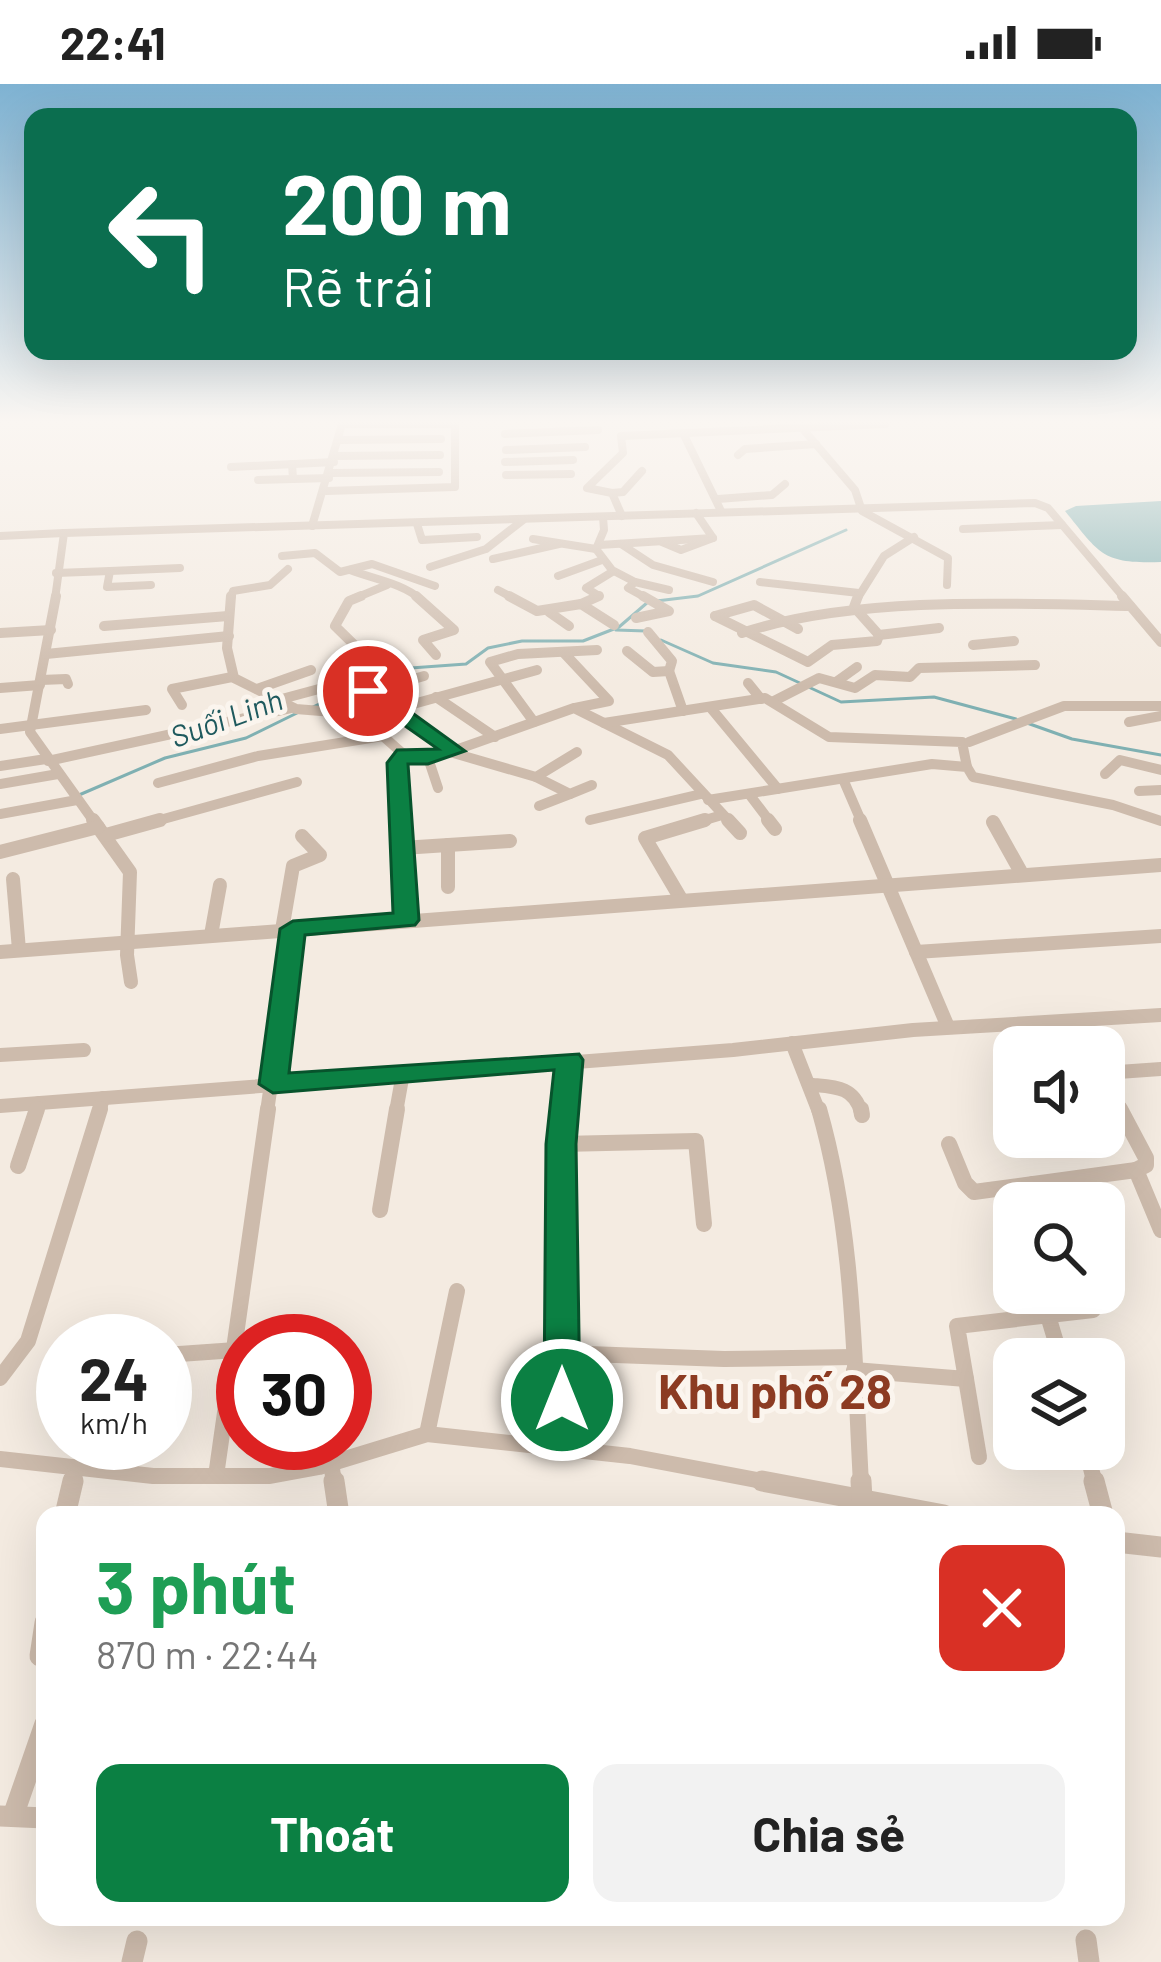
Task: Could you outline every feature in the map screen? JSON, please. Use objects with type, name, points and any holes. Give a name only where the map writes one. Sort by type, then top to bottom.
[{"type":"street","points":[[312,526],[318,512]]},
{"type":"street","points":[[620,512],[622,516]]},
{"type":"street","points":[[533,539],[597,547],[712,538],[696,512]]},
{"type":"street","points":[[0,536],[772,512]]},
{"type":"street","points":[[863,512],[948,558],[947,585]]},
{"type":"street","points":[[966,512],[982,528]]},
{"type":"street","points":[[1049,512],[1161,642]]},
{"type":"street","points":[[603,517],[597,547],[612,572],[669,590]]},
{"type":"street","points":[[430,567],[486,548],[523,520]]},
{"type":"street","points":[[416,524],[423,555]]},
{"type":"street","points":[[963,529],[1061,525]]},
{"type":"street","points":[[64,533],[52,630],[29,727],[47,760],[130,872],[133,891],[125,960],[131,982]]},
{"type":"street","points":[[422,540],[477,537]]},
{"type":"street","points":[[857,613],[860,592],[892,547],[914,537]]},
{"type":"street","points":[[493,559],[520,551],[538,554],[560,544]]},
{"type":"street","points":[[621,544],[653,565],[713,583]]},
{"type":"street","points":[[282,556],[315,553],[340,572],[372,564],[435,586]]},
{"type":"street","points":[[558,577],[602,560]]},
{"type":"street","points":[[56,573],[181,568]]},
{"type":"street","points":[[232,677],[228,616],[233,591],[270,585],[288,569]]},
{"type":"street","points":[[350,570],[387,585],[406,587],[454,630],[423,640],[436,655]]},
{"type":"street","points":[[110,571],[107,587],[152,585]]},
{"type":"street","points":[[498,590],[527,608],[549,612],[599,596],[586,588],[612,572]]},
{"type":"street","points":[[635,582],[627,587],[669,611]]},
{"type":"street","points":[[760,582],[860,592]]},
{"type":"street","points":[[278,700],[378,668],[334,626],[349,601],[387,585]]},
{"type":"street","points":[[742,633],[782,620],[980,602],[1130,606]]},
{"type":"street","points":[[581,604],[614,625]]},
{"type":"street","points":[[798,629],[750,604],[716,616],[808,662]]},
{"type":"street","points":[[635,618],[683,609]]},
{"type":"street","points":[[549,612],[569,626]]},
{"type":"street","points":[[857,613],[879,635]]},
{"type":"street","points":[[104,626],[228,616]]},
{"type":"street","points":[[879,635],[939,628]]},
{"type":"street","points":[[0,633],[52,630]]},
{"type":"street","points":[[648,632],[672,661],[669,671],[683,711]]},
{"type":"street","points":[[790,674],[832,645],[877,641],[879,635]]},
{"type":"street","points":[[46,654],[229,636]]},
{"type":"street","points":[[973,645],[1014,641]]},
{"type":"street","points":[[534,722],[490,662],[518,654],[597,650]]},
{"type":"street","points":[[627,651],[653,672],[669,671]]},
{"type":"street","points":[[0,766],[298,709],[354,712],[404,755],[428,758],[574,708],[609,701],[564,653]]},
{"type":"street","points":[[602,724],[767,700],[819,678],[855,688],[875,675],[910,676],[919,668],[1035,665]]},
{"type":"street","points":[[836,682],[857,667]]},
{"type":"street","points":[[257,689],[311,670]]},
{"type":"street","points":[[395,709],[537,670]]},
{"type":"street","points":[[338,701],[424,676]]},
{"type":"street","points":[[182,705],[172,688],[232,677],[298,709]]},
{"type":"street","points":[[0,688],[66,679],[68,684]]},
{"type":"street","points":[[748,683],[767,700],[829,737],[962,742],[973,777],[1113,806],[1161,821]]},
{"type":"street","points":[[368,691],[452,752],[536,777],[570,794]]},
{"type":"street","points":[[436,697],[495,736]]},
{"type":"street","points":[[969,742],[1064,706],[1161,706]]},
{"type":"street","points":[[710,707],[778,789]]},
{"type":"street","points":[[574,708],[668,755],[740,833]]},
{"type":"street","points":[[0,729],[146,710]]},
{"type":"street","points":[[1129,722],[1161,716]]},
{"type":"street","points":[[158,782],[383,736]]},
{"type":"street","points":[[536,777],[577,752]]},
{"type":"street","points":[[404,755],[397,763],[406,920]]},
{"type":"street","points":[[428,758],[438,788]]},
{"type":"street","points":[[1105,774],[1123,760],[1161,770]]},
{"type":"street","points":[[590,820],[918,764],[967,766]]},
{"type":"street","points":[[0,784],[58,774]]},
{"type":"street","points":[[843,779],[948,1028]]},
{"type":"street","points":[[0,852],[297,782]]},
{"type":"street","points":[[539,806],[592,785]]},
{"type":"street","points":[[1139,791],[1161,790]]},
{"type":"street","points":[[749,794],[775,829]]},
{"type":"street","points":[[0,814],[72,795]]},
{"type":"street","points":[[682,899],[645,838],[722,815]]},
{"type":"street","points":[[993,822],[1022,874]]},
{"type":"street","points":[[241,1314],[273,1084],[292,866],[320,856],[302,836]]},
{"type":"street","points":[[402,848],[509,841]]},
{"type":"street","points":[[448,845],[448,887]]},
{"type":"street","points":[[0,952],[1161,865]]},
{"type":"street","points":[[13,879],[19,950]]},
{"type":"street","points":[[211,935],[220,885]]},
{"type":"street","points":[[916,952],[1161,936]]},
{"type":"street","points":[[0,1106],[948,1028],[1161,1015]]},
{"type":"street","points":[[1072,1021],[1075,1026]]},
{"type":"street","points":[[792,1043],[813,1085],[826,1127],[838,1204],[862,1500]]},
{"type":"street","points":[[0,1055],[84,1050]]},
{"type":"street","points":[[562,1446],[561,1144],[569,1060]]},
{"type":"street","points":[[1125,1073],[1161,1070]]},
{"type":"street","points":[[380,1210],[403,1073]]},
{"type":"street","points":[[813,1085],[852,1090],[862,1115]]},
{"type":"street","points":[[0,1378],[28,1341],[103,1098]]},
{"type":"street","points":[[18,1166],[39,1102]]},
{"type":"street","points":[[1048,1182],[1146,1165],[1125,1116]]},
{"type":"street","points":[[561,1144],[696,1141],[704,1224]]},
{"type":"street","points":[[949,1144],[969,1190],[993,1188]]},
{"type":"street","points":[[1136,1170],[1161,1230]]},
{"type":"street","points":[[427,1435],[457,1291]]},
{"type":"street","points":[[979,1456],[957,1326],[1073,1314]]},
{"type":"street","points":[[1048,1319],[1054,1338]]},
{"type":"street","points":[[561,1353],[853,1363],[966,1379]]},
{"type":"street","points":[[372,1446],[393,1438],[427,1435],[562,1446],[895,1506]]},
{"type":"street","points":[[0,1459],[36,1464]]},
{"type":"street","points":[[67,1506],[76,1470]]},
{"type":"street","points":[[96,1470],[215,1476],[305,1470]]},
{"type":"street","points":[[215,1476],[216,1470]]},
{"type":"street","points":[[332,1470],[338,1506]]},
{"type":"street","points":[[1091,1470],[1100,1506]]},
{"type":"street","points":[[1125,1543],[1161,1547]]},
{"type":"street","points":[[7,1816],[36,1746]]},
{"type":"water","points":[[1066,512],[1161,512],[1161,562],[1114,558],[1086,537]]},
{"type":"waterway","name":"Suối Linh","points":[[383,670],[466,664],[488,648],[522,641],[583,641],[619,627],[648,602],[698,596],[846,530]]},
{"type":"waterway","points":[[616,630],[646,631]]},
{"type":"waterway","points":[[661,640],[713,663],[776,672],[841,702],[934,697],[1016,719]]},
{"type":"waterway","name":"Suối Linh","points":[[313,707],[346,691],[339,678],[366,671]]},
{"type":"waterway","name":"Suối Linh","points":[[79,795],[165,758],[246,738],[297,713]]},
{"type":"waterway","points":[[1027,723],[1072,739],[1161,755]]},
{"type":"district","name":"Khu phố 28","points":[[775,1390]]},
{"type":"route","points":[[368,691],[455,751],[428,758],[404,755],[397,763],[406,920],[293,929],[273,1084],[569,1060],[561,1144],[562,1400]]}]
